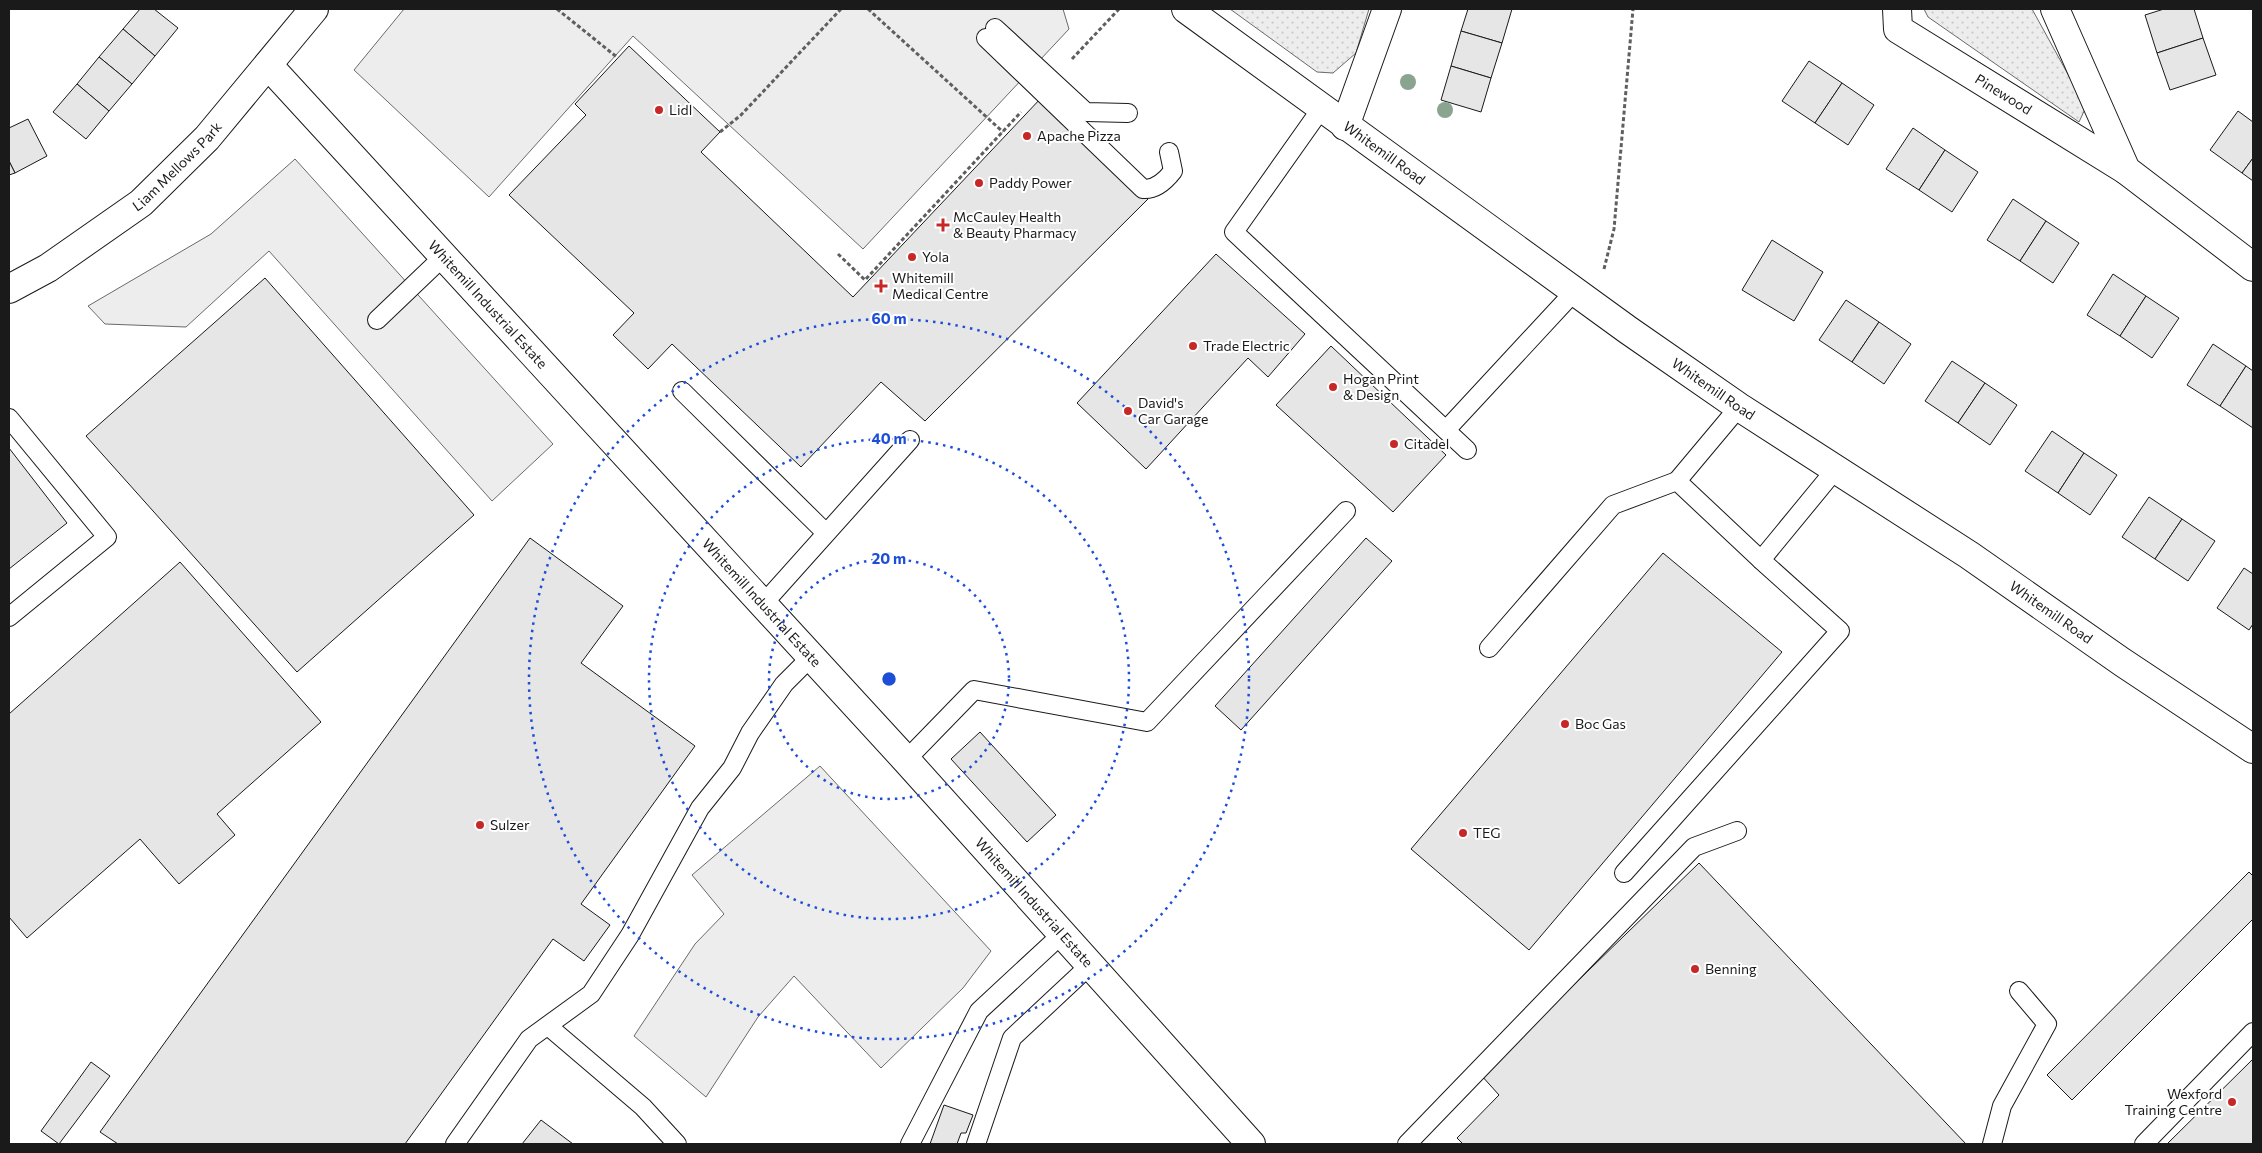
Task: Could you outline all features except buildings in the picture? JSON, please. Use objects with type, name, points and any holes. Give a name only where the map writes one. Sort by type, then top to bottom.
[{"type":"street","name":"Liam Mellows Park","points":[[9,289],[48,268],[141,202],[207,138],[314,9]]},
{"type":"street","name":"Whitemill Road","points":[[1186,9],[1579,296],[1739,407],[1969,555],[2122,662],[2253,749]]},
{"type":"street","points":[[1345,126],[1387,9]]},
{"type":"street","name":"Pinewood","points":[[1897,9],[1898,28],[2126,170],[2253,267]]},
{"type":"street","name":"Pinewood","points":[[2055,9],[2126,170]]},
{"type":"street","name":"Whitemill Industrial Estate","points":[[268,65],[906,760],[1061,935],[1251,1144]]},
{"type":"lane","points":[[991,33],[1047,85],[1143,188],[1149,189],[1167,180],[1173,171],[1169,152]]},
{"type":"lane","points":[[1047,85],[1086,112],[1128,114]]},
{"type":"lane","points":[[1321,109],[1234,232],[1467,450]]},
{"type":"lane","points":[[377,320],[444,256]]},
{"type":"lane","points":[[1446,430],[1579,296]]},
{"type":"lane","points":[[682,391],[826,533]]},
{"type":"lane","points":[[1489,648],[1613,505],[1677,481],[1739,407]]},
{"type":"lane","points":[[9,418],[107,537],[9,617]]},
{"type":"lane","points":[[763,604],[910,440]]},
{"type":"lane","points":[[1761,560],[1835,470]]},
{"type":"lane","points":[[1624,873],[1840,631],[1677,481]]},
{"type":"lane","points":[[906,760],[974,690],[1147,722],[1346,511]]},
{"type":"lane","points":[[455,1144],[530,1039],[591,994],[630,935],[700,808],[732,768],[750,733],[784,684],[811,657]]},
{"type":"lane","points":[[1407,1144],[1694,847],[1737,830]]},
{"type":"lane","points":[[910,1144],[979,1011],[1061,935]]},
{"type":"lane","points":[[976,1144],[1012,1038],[1089,966]]},
{"type":"lane","points":[[1992,1144],[2002,1106],[2047,1024],[2018,991]]},
{"type":"lane","points":[[548,1026],[643,1107],[677,1144]]},
{"type":"lane","points":[[2144,1144],[2253,1032]]},
{"type":"path","points":[[557,9],[618,58]]},
{"type":"path","points":[[720,132],[741,115],[841,9]]},
{"type":"path","points":[[868,9],[1003,132]]},
{"type":"path","points":[[838,254],[865,280],[1118,9]]},
{"type":"path","points":[[1579,296],[1604,270],[1614,229],[1633,9]]},
{"type":"shaded area","points":[[404,9],[1063,9],[1069,29],[863,249],[633,36],[489,197],[354,70]]},
{"type":"shaded area","points":[[1230,9],[1369,9],[1356,53],[1333,73],[1317,72]]},
{"type":"shaded area","points":[[1924,9],[2032,9],[2086,107],[2079,122],[1928,17]]},
{"type":"shaded area","points":[[295,159],[553,444],[492,501],[269,251],[186,327],[105,324],[88,306],[211,234]]},
{"type":"shaded area","points":[[820,766],[991,951],[963,988],[881,1068],[794,976],[758,1017],[706,1097],[634,1036],[695,944],[724,914],[692,875]]},
{"type":"place","name":"Lidl","points":[[659,110]]},
{"type":"place","name":"Apache Pizza","points":[[1027,136]]},
{"type":"place","name":"Paddy Power","points":[[979,183]]},
{"type":"place","name":"McCauley Health & Beauty Pharmacy","points":[[943,225]]},
{"type":"place","name":"Yola","points":[[912,257]]},
{"type":"place","name":"Whitemill Medical Centre","points":[[881,286]]},
{"type":"place","name":"Trade Electric","points":[[1193,346]]},
{"type":"place","name":"Hogan Print & Design","points":[[1333,387]]},
{"type":"place","name":"David's Car Garage","points":[[1128,411]]},
{"type":"place","name":"Citadel","points":[[1394,444]]},
{"type":"place","name":"Boc Gas","points":[[1565,724]]},
{"type":"place","name":"Sulzer","points":[[480,825]]},
{"type":"place","name":"TEG","points":[[1463,833]]},
{"type":"place","name":"Benning","points":[[1695,969]]},
{"type":"place","name":"Wexford Training Centre","points":[[2232,1102]]}]
